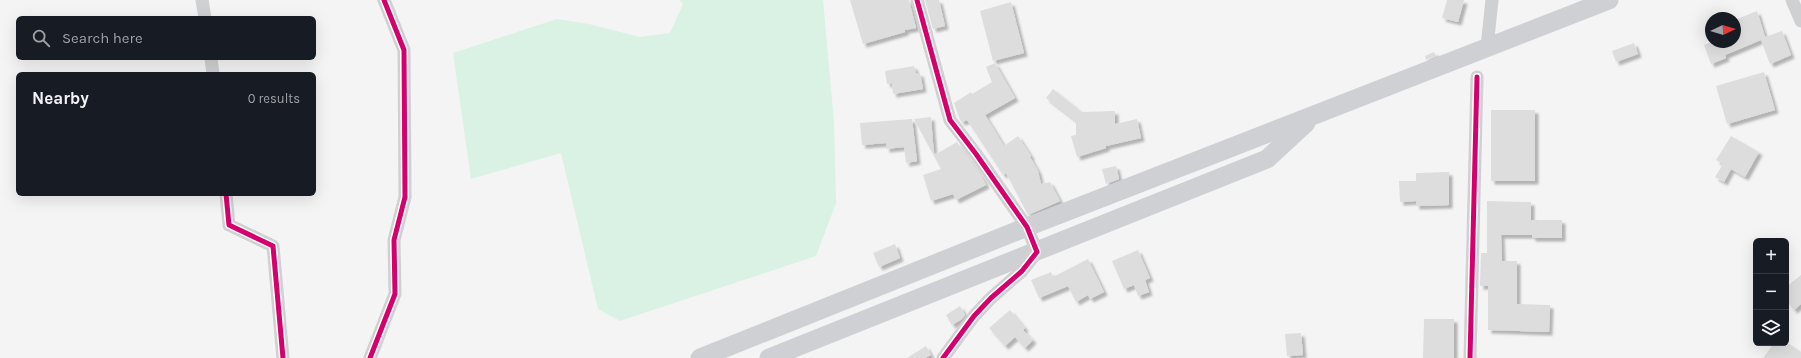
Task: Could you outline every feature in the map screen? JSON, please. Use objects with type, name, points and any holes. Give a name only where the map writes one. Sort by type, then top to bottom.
[{"type":"main road","points":[[700,358],[1027,227],[1609,0]]},
{"type":"main road","points":[[769,358],[1267,159],[1314,116]]},
{"type":"street","points":[[202,0],[205,16]]},
{"type":"street","points":[[370,358],[395,294],[394,240],[405,197],[404,50],[384,0]]},
{"type":"street","points":[[917,0],[950,120],[976,154],[1027,227],[1037,252],[1022,271],[991,298],[974,316],[943,358]]},
{"type":"street","points":[[1486,47],[1492,0]]},
{"type":"street","points":[[1792,0],[1801,21]]},
{"type":"street","points":[[211,60],[213,72]]},
{"type":"street","points":[[1470,358],[1477,77]]},
{"type":"street","points":[[226,196],[229,225],[273,246],[283,358]]},
{"type":"green space","points":[[679,0],[823,0],[834,122],[836,203],[816,256],[620,321],[598,309],[561,153],[471,179],[453,53],[557,19],[589,24],[640,37],[670,33],[683,4]]},
{"type":"building","points":[[850,0],[909,0],[916,28],[905,30],[905,32],[863,44]]},
{"type":"building","points":[[925,0],[939,0],[945,26],[933,29]]},
{"type":"building","points":[[1447,0],[1464,0],[1458,22],[1442,18]]},
{"type":"building","points":[[1011,2],[1024,53],[993,61],[980,11]]},
{"type":"building","points":[[1757,11],[1765,37],[1782,31],[1791,55],[1770,64],[1761,40],[1725,55],[1726,58],[1711,64],[1705,48],[1741,48],[1741,18]]},
{"type":"building","points":[[1634,43],[1638,54],[1616,62],[1612,51]]},
{"type":"building","points":[[1434,52],[1436,56],[1426,60],[1425,56]]},
{"type":"building","points":[[995,63],[1015,98],[985,115],[1004,146],[1018,136],[1031,156],[1030,157],[1038,171],[1041,184],[1050,182],[1060,201],[1028,215],[1006,173],[1003,175],[967,120],[962,122],[960,120],[954,103],[971,92],[972,94],[992,82],[986,67]]},
{"type":"building","points":[[914,66],[916,74],[920,73],[923,89],[893,94],[892,83],[887,84],[885,71]]},
{"type":"building","points":[[1764,72],[1775,110],[1727,124],[1716,86]]},
{"type":"building","points":[[1053,89],[1082,112],[1115,111],[1115,124],[1137,119],[1141,138],[1106,146],[1106,148],[1077,157],[1071,136],[1076,135],[1076,121],[1046,98]]},
{"type":"building","points":[[1491,110],[1535,110],[1535,181],[1491,181]]},
{"type":"building","points":[[931,117],[934,155],[957,142],[986,185],[956,200],[953,194],[931,201],[923,175],[941,169],[914,119]]},
{"type":"building","points":[[912,119],[917,161],[906,163],[904,147],[886,149],[886,143],[862,145],[860,123]]},
{"type":"building","points":[[1731,136],[1759,152],[1745,177],[1731,169],[1724,182],[1715,177],[1723,164],[1716,160]]},
{"type":"building","points":[[1116,166],[1119,179],[1106,184],[1102,169]]},
{"type":"building","points":[[1449,172],[1449,205],[1416,206],[1416,201],[1400,202],[1399,181],[1416,181],[1416,173]]},
{"type":"building","points":[[1487,201],[1531,202],[1531,220],[1562,220],[1562,238],[1532,238],[1532,235],[1501,235],[1502,261],[1517,261],[1517,304],[1550,305],[1549,332],[1488,330],[1488,286],[1480,286],[1481,253],[1487,253]]},
{"type":"building","points":[[895,244],[900,258],[879,267],[873,253]]},
{"type":"building","points":[[1138,250],[1150,278],[1145,280],[1149,292],[1138,296],[1134,285],[1124,289],[1112,261]]},
{"type":"building","points":[[1088,259],[1104,292],[1090,299],[1088,295],[1076,302],[1068,286],[1039,298],[1031,280],[1051,272],[1053,277]]},
{"type":"building","points":[[1801,275],[1801,304],[1794,310],[1789,304],[1789,285]]},
{"type":"building","points":[[960,306],[965,315],[962,319],[952,325],[946,315]]},
{"type":"building","points":[[1010,310],[1025,328],[1023,330],[1033,340],[1025,348],[1015,337],[1005,346],[989,328]]},
{"type":"building","points":[[1424,319],[1454,319],[1454,358],[1423,358]]},
{"type":"building","points":[[1301,333],[1303,355],[1287,356],[1285,334]]},
{"type":"building","points":[[1789,344],[1801,352],[1801,358],[1763,358],[1772,346],[1789,346]]},
{"type":"building","points":[[926,346],[931,355],[925,358],[907,358]]},
{"type":"cycle path","points":[[370,358],[395,294],[394,240],[405,197],[404,50],[384,0]]},
{"type":"cycle path","points":[[917,0],[950,120],[976,154],[1027,227],[1037,252],[1022,271],[991,298],[974,316],[943,358]]},
{"type":"cycle path","points":[[1470,358],[1477,77]]},
{"type":"cycle path","points":[[226,196],[229,225],[273,246],[283,358]]}]
